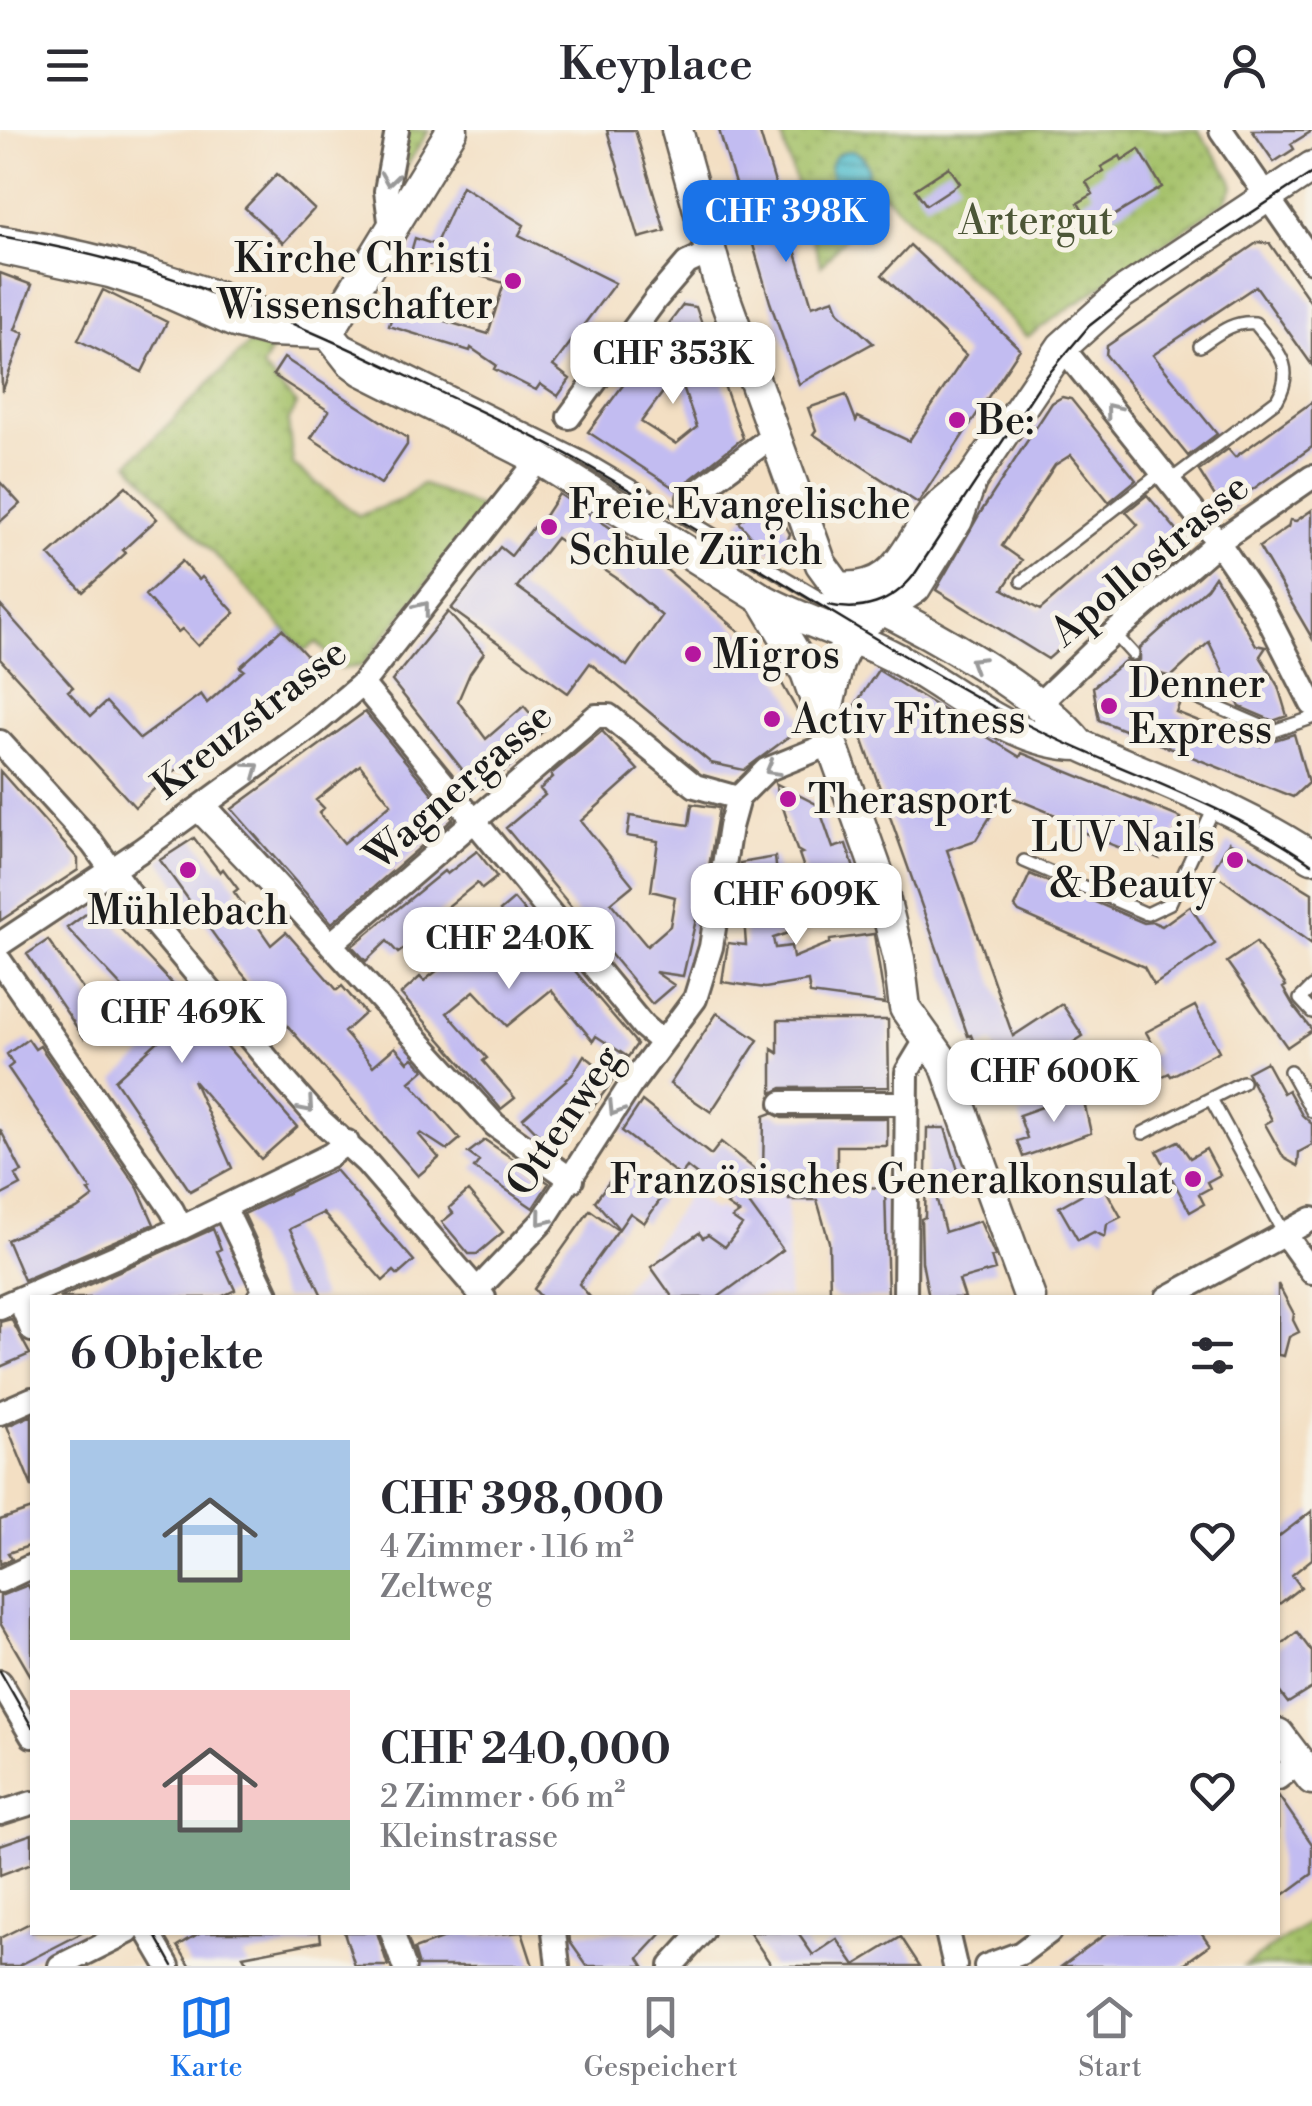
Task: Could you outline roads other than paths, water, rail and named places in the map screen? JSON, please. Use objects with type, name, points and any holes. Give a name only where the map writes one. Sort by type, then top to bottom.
[{"type":"main road","points":[[328,333],[452,130]]},
{"type":"main road","points":[[677,130],[710,253],[820,564],[854,609],[898,658],[1004,724],[1056,744],[1080,745],[1217,802],[1312,857]]},
{"type":"main road","points":[[328,333],[362,370],[544,449],[764,600],[802,620],[854,609],[915,588],[957,520],[971,481],[1062,347],[1121,294],[1312,167]]},
{"type":"main road","points":[[0,248],[80,264],[138,281],[245,324],[279,332],[328,333]]},
{"type":"main road","points":[[827,733],[838,662],[862,587],[890,574],[938,508],[971,481]]},
{"type":"main road","points":[[764,600],[806,672],[879,877],[899,959],[905,1008],[945,1064],[1029,1295]]},
{"type":"main road","points":[[854,609],[932,634],[1038,705],[1064,725],[1080,745]]},
{"type":"main road","points":[[1280,1738],[1296,1773]]},
{"type":"street","points":[[391,228],[386,191],[397,130]]},
{"type":"street","points":[[1221,130],[1312,261]]},
{"type":"street","points":[[569,417],[656,299],[687,263],[710,253]]},
{"type":"street","points":[[1062,347],[1218,542],[1307,678],[1312,704]]},
{"type":"street","points":[[689,498],[774,435]]},
{"type":"street","name":"Kreuzstrasse","points":[[0,944],[199,808],[312,726],[362,684],[544,449]]},
{"type":"street","name":"Apollostrasse","points":[[1038,705],[1218,542],[1312,476]]},
{"type":"street","points":[[362,684],[643,1026],[662,1042]]},
{"type":"street","name":"Wagnergasse","points":[[332,942],[601,714],[609,716],[694,786],[738,798]]},
{"type":"street","points":[[738,798],[766,770],[827,733]]},
{"type":"street","points":[[0,742],[92,842],[288,1084],[319,1119],[347,1142],[480,1294]]},
{"type":"street","name":"Ottenweg","points":[[480,1294],[542,1222],[630,1086],[688,1010],[702,985],[738,798]]},
{"type":"street","points":[[199,808],[332,942],[495,1126],[572,1180]]},
{"type":"street","points":[[0,960],[181,1228]]},
{"type":"street","points":[[905,1295],[906,1072],[928,1037]]},
{"type":"street","points":[[782,1103],[907,1103]]},
{"type":"street","points":[[30,1327],[7,1298],[181,1228],[347,1142]]},
{"type":"street","points":[[224,1207],[264,1295]]},
{"type":"street","points":[[1172,1295],[1312,1219]]},
{"type":"street","points":[[1284,1234],[1312,1272]]},
{"type":"street","points":[[0,1414],[30,1400]]},
{"type":"street","points":[[0,1580],[28,1568]]},
{"type":"street","points":[[0,1682],[30,1733]]},
{"type":"street","points":[[0,1814],[30,1804]]},
{"type":"street","points":[[60,1966],[122,1935]]},
{"type":"street","points":[[150,1935],[168,1966]]},
{"type":"street","points":[[393,1935],[404,1966]]},
{"type":"street","points":[[554,1935],[558,1966]]},
{"type":"street","points":[[671,1966],[699,1935]]},
{"type":"street","points":[[948,1935],[955,1966]]},
{"type":"street","points":[[986,1966],[1020,1953],[1045,1935]]},
{"type":"lane","points":[[0,232],[78,246],[162,268],[240,295],[328,333]]},
{"type":"lane","points":[[1022,581],[1277,400],[1285,387],[1287,372],[1282,358],[1255,323],[1228,326],[1200,346]]},
{"type":"lane","points":[[544,449],[854,609]]},
{"type":"lane","points":[[1114,633],[1133,654]]},
{"type":"lane","points":[[1156,681],[1273,731],[1312,718]]},
{"type":"lane","points":[[1024,861],[1147,914],[1170,903],[1217,802]]},
{"type":"lane","points":[[199,808],[271,894],[278,918]]},
{"type":"lane","points":[[1312,987],[1300,998],[1312,1012]]},
{"type":"lane","points":[[1290,1071],[1312,1112]]},
{"type":"lane","points":[[1143,1133],[1243,1082]]},
{"type":"lane","points":[[1210,1098],[1284,1234]]},
{"type":"water","points":[[849,151],[862,157],[868,170],[862,183],[849,189],[836,183],[830,170],[836,157]]},
{"type":"tram line","points":[[828,605],[853,608],[876,603],[905,585],[1041,383],[1089,326],[1143,284],[1312,173]]},
{"type":"tram line","points":[[0,236],[108,259],[212,292],[363,355],[499,420],[583,463],[1014,718],[1240,821],[1312,864]]},
{"type":"tram line","points":[[0,1671],[30,1724]]},
{"type":"tram line","points":[[156,1935],[173,1966]]},
{"type":"place","name":"Kirche Christi Wissenschafter","points":[[513,281]]},
{"type":"place","name":"Be:","points":[[957,420]]},
{"type":"place","name":"Freie Evangelische Schule Zürich","points":[[549,527]]},
{"type":"place","name":"Migros","points":[[693,654]]},
{"type":"place","name":"Denner Express","points":[[1109,706]]},
{"type":"place","name":"Activ Fitness","points":[[772,719]]},
{"type":"place","name":"Therasport","points":[[788,799]]},
{"type":"place","name":"LUV Nails & Beauty","points":[[1235,860]]},
{"type":"place","name":"Mühlebach","points":[[188,870]]},
{"type":"place","name":"Französisches Generalkonsulat","points":[[1193,1179]]},
{"type":"park label","name":"Artergut","points":[[1036,220]]}]
